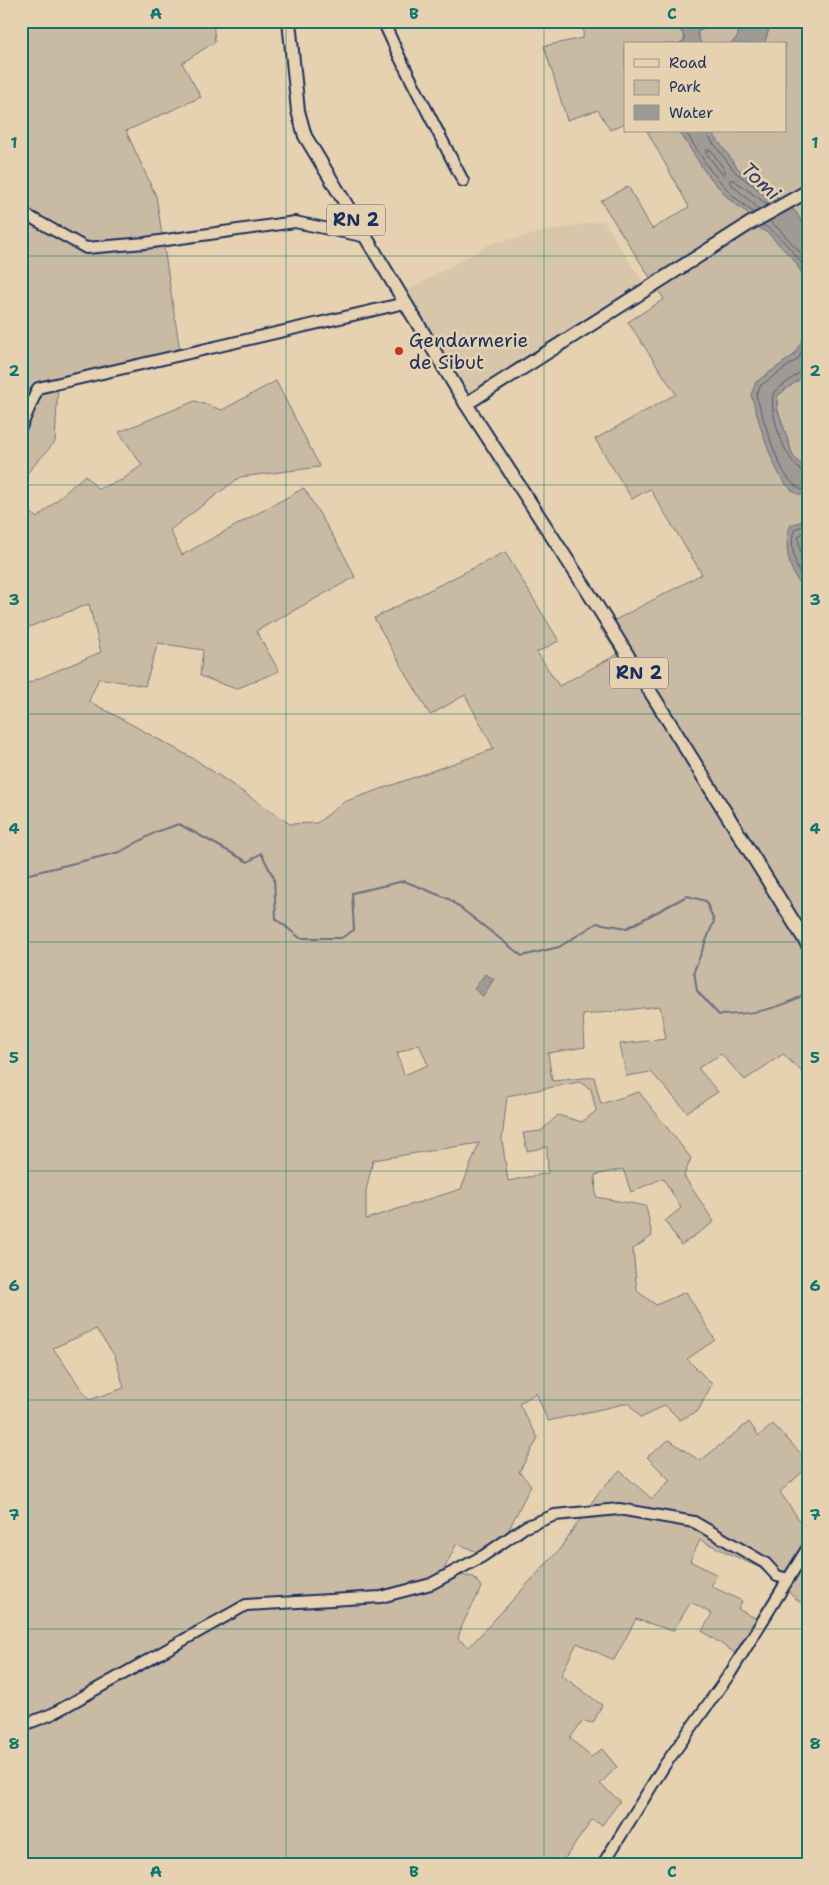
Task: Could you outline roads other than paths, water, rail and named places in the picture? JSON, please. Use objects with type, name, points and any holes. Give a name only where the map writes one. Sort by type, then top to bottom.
[{"type":"main road","name":"RN 2","points":[[289,21],[298,111],[305,136],[466,404],[592,598],[808,945]]},
{"type":"main road","points":[[466,404],[749,224],[808,191]]},
{"type":"street","points":[[383,21],[463,181]]},
{"type":"street","points":[[21,212],[86,248],[145,243],[295,222],[367,237]]},
{"type":"street","points":[[21,427],[38,388],[405,303]]},
{"type":"street","points":[[21,1726],[52,1714],[246,1606],[381,1597],[431,1584],[483,1556],[525,1527],[555,1515],[619,1509],[694,1522],[764,1563],[777,1576],[788,1579]]},
{"type":"street","points":[[603,1864],[664,1766],[731,1672],[807,1549]]},
{"type":"water","points":[[663,21],[721,21],[697,32],[700,42],[682,42],[685,40],[682,32]]},
{"type":"water","points":[[736,21],[768,21],[769,29],[765,42],[733,42],[738,36],[739,26]]},
{"type":"water","points":[[680,132],[712,132],[738,169],[795,211],[808,232],[808,283],[794,260],[769,234],[758,227],[748,213],[730,200],[706,173]]},
{"type":"water","points":[[808,330],[808,373],[777,396],[777,408],[793,456],[804,468],[808,468],[807,496],[796,493],[780,476],[768,448],[751,395],[756,382],[794,355]]},
{"type":"water","points":[[808,519],[808,589],[801,585],[792,570],[787,551],[787,541],[791,525]]},
{"type":"water","points":[[485,974],[494,979],[483,996],[474,989]]},
{"type":"waterway","points":[[21,876],[120,852],[156,832],[179,824],[248,862],[261,853],[274,878],[276,919],[300,938],[341,938],[354,930],[352,893],[404,881],[449,899],[522,956],[559,947],[597,923],[627,928],[687,896],[706,901],[714,921],[694,971],[697,991],[719,1015],[765,1010],[787,1003],[808,992]]},
{"type":"place","name":"Gendarmerie de Sibut","points":[[399,351]]},
{"type":"water label","name":"Tomi","points":[[761,181]]}]
